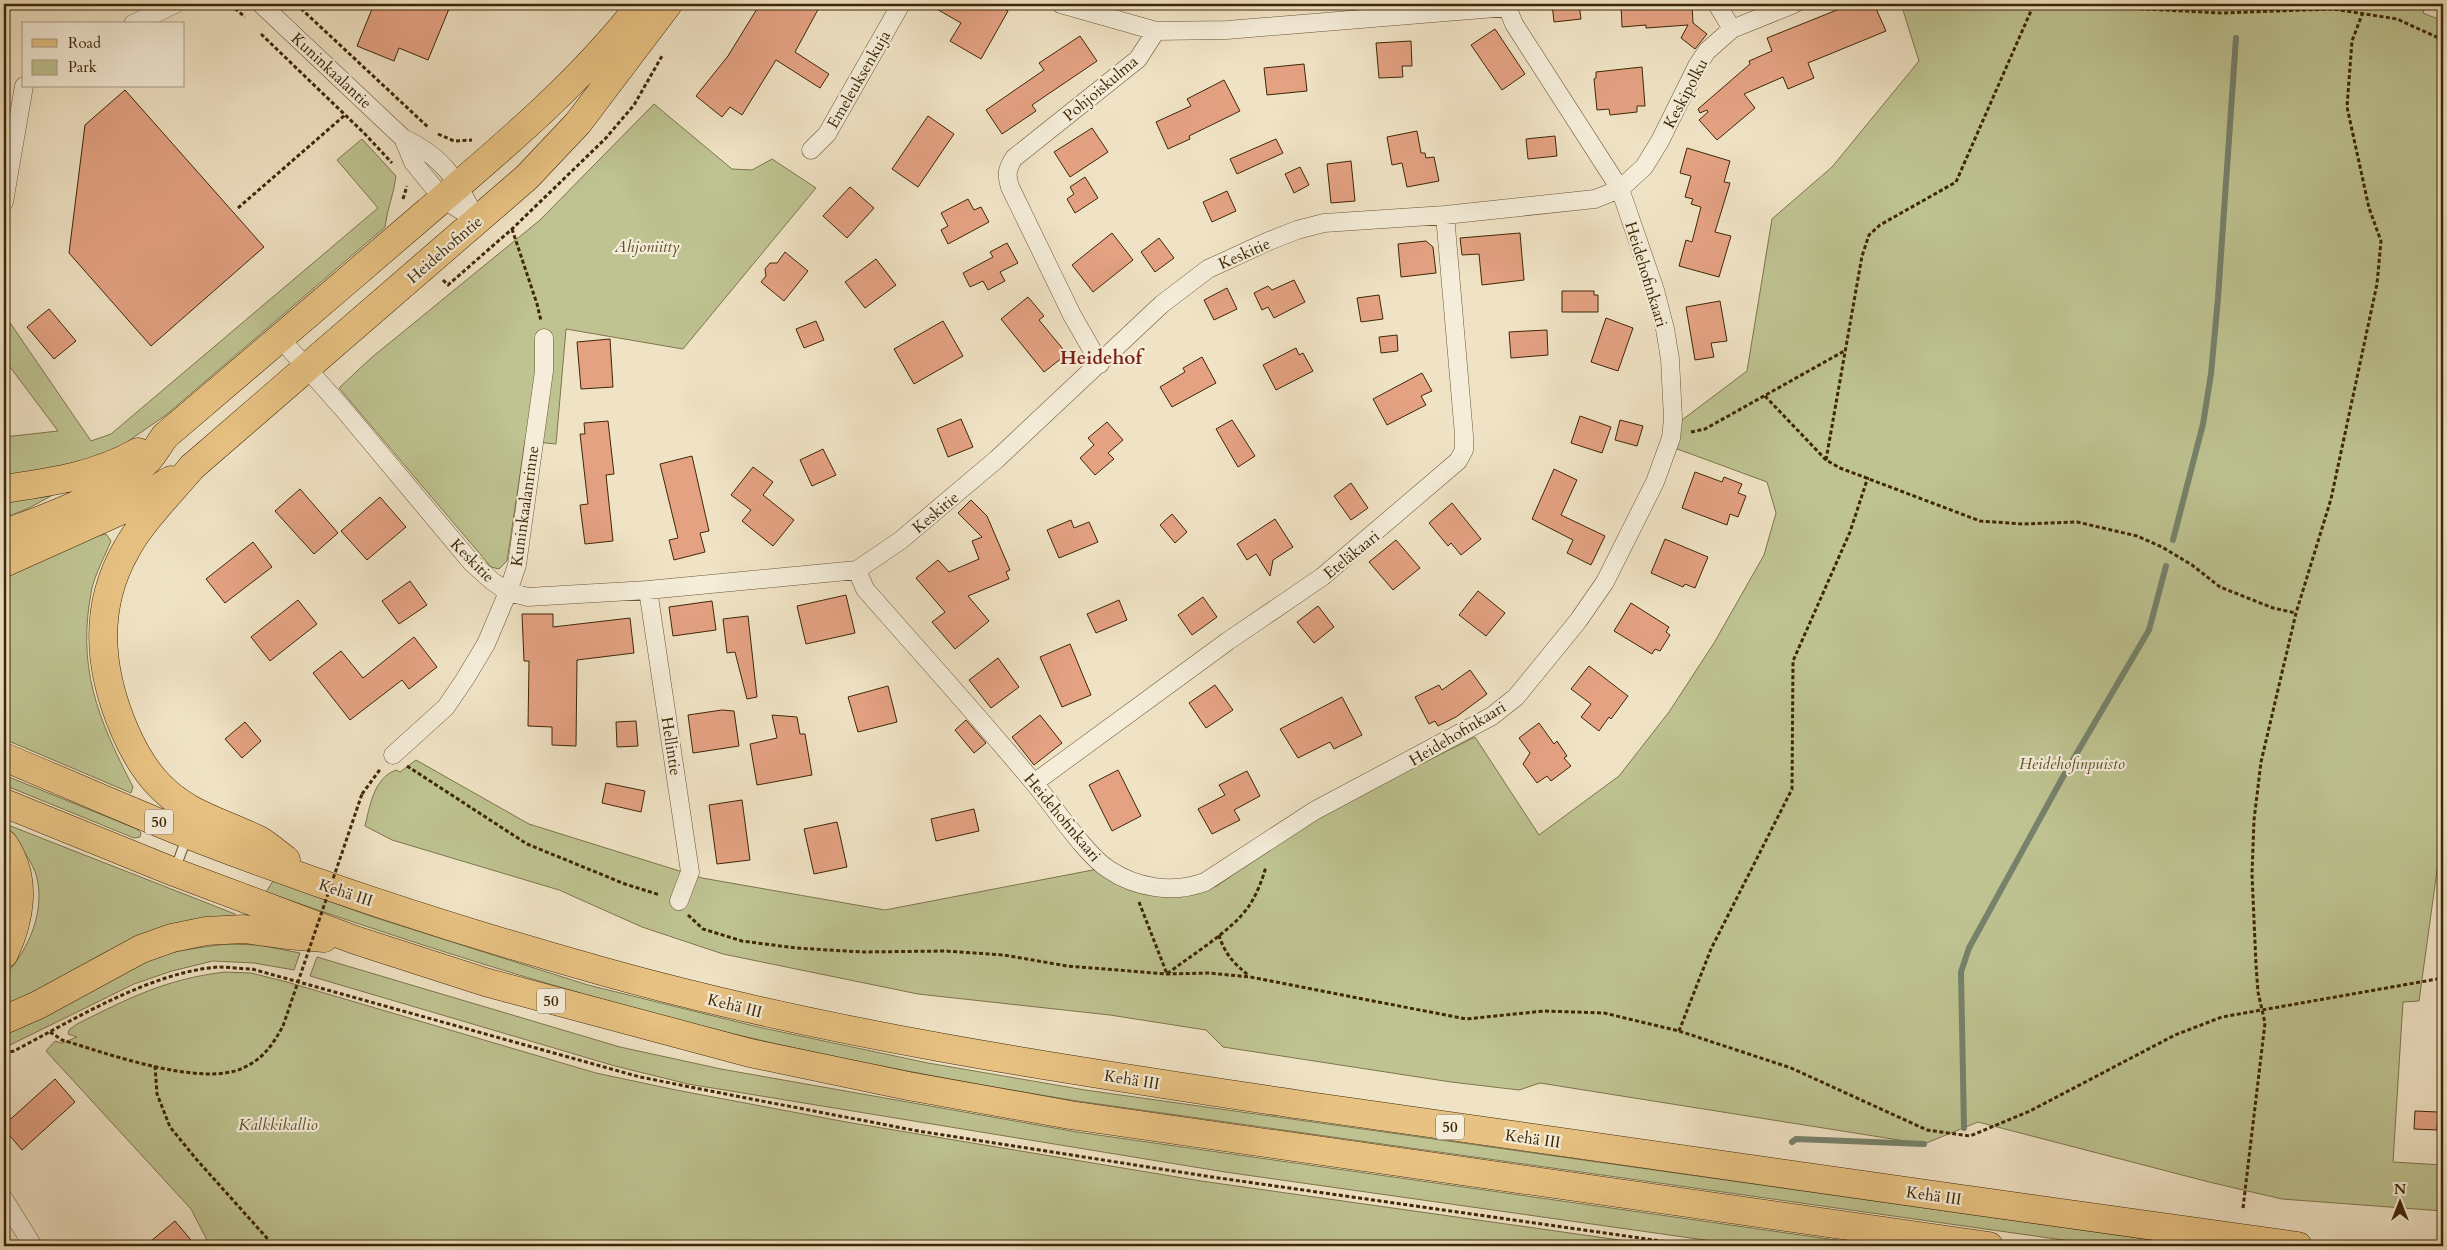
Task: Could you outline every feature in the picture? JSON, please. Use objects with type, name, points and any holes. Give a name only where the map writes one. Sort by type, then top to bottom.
[{"type":"main road","points":[[4,489],[75,478],[134,454],[165,436],[503,148],[575,80],[619,32],[641,4]]},
{"type":"main road","name":"Heidehofintie","points":[[192,467],[527,177],[578,123],[668,4]]},
{"type":"main road","points":[[4,534],[72,507],[114,484],[148,460],[165,436]]},
{"type":"main road","points":[[4,563],[122,510],[192,467]]},
{"type":"main road","points":[[192,467],[126,550],[112,580],[105,614],[102,646],[106,676],[119,717],[136,754],[160,786],[192,812],[260,841],[316,882]]},
{"type":"main road","name":"Kehä III","points":[[4,757],[188,834],[316,882],[447,925],[607,973],[758,1011],[910,1043],[1370,1116],[2298,1246]]},
{"type":"main road","name":"50","points":[[4,803],[174,872],[355,940],[485,982],[750,1053],[908,1086],[1079,1117],[1989,1246]]},
{"type":"main road","points":[[4,844],[13,857],[19,881],[19,909],[13,933],[4,954]]},
{"type":"main road","points":[[4,1020],[38,1005],[140,949],[172,938],[206,931],[244,929],[287,936],[355,940]]},
{"type":"street","points":[[137,22],[175,4]]},
{"type":"street","name":"Kuninkaalantie","points":[[261,4],[402,138],[424,148],[451,192],[476,220]]},
{"type":"street","name":"Emeleuksenkuja","points":[[811,150],[827,134],[901,4]]},
{"type":"street","points":[[1061,4],[1156,31],[1227,30],[1506,5]]},
{"type":"street","points":[[1717,4],[1732,30]]},
{"type":"street","name":"Keskipolku","points":[[1620,189],[1644,167],[1660,142],[1696,66],[1707,51],[1732,30],[1794,4]]},
{"type":"street","name":"Heidehofinkaari","points":[[857,570],[865,589],[1106,868],[1132,883],[1177,889],[1189,888],[1205,882],[1314,811],[1492,716],[1516,697],[1578,621],[1605,582],[1655,482],[1671,438],[1673,418],[1670,360],[1665,329],[1655,290],[1620,189],[1514,24],[1506,5]]},
{"type":"street","name":"Pohjoiskulma","points":[[1100,364],[1072,315],[1010,187],[1006,176],[1007,168],[1014,158],[1138,59],[1156,31]]},
{"type":"street","points":[[4,202],[24,88]]},
{"type":"street","name":"Keskitie","points":[[280,338],[471,562],[492,581],[508,592],[528,597],[648,590],[857,570],[901,540],[998,459],[1178,290],[1208,269],[1269,241],[1297,230],[1324,223],[1445,215],[1595,200],[1620,189]]},
{"type":"street","name":"Eteläkaari","points":[[1034,783],[1228,641],[1322,577],[1458,461],[1464,450],[1464,435],[1445,215]]},
{"type":"street","name":"Kuninkaalanrinne","points":[[394,755],[446,707],[486,644],[508,592],[517,565],[544,371],[544,338]]},
{"type":"street","name":"Hellintie","points":[[648,590],[690,872],[679,902]]},
{"type":"street","points":[[4,1199],[33,1246]]},
{"type":"lane","points":[[174,872],[188,834]]},
{"type":"path","points":[[230,4],[250,22]]},
{"type":"path","points":[[296,4],[415,117],[434,132],[454,142]]},
{"type":"path","points":[[1826,460],[1862,256],[1869,235],[1880,224],[1956,182],[2034,4]]},
{"type":"path","points":[[2088,4],[2221,13],[2333,9],[2397,19],[2443,40]]},
{"type":"path","points":[[2243,1208],[2265,1023],[2264,1010],[2258,992],[2252,874],[2254,820],[2261,762],[2296,613],[2331,500],[2377,284],[2381,241],[2370,208],[2347,107],[2352,41],[2366,4]]},
{"type":"path","points":[[255,28],[345,115],[396,168]]},
{"type":"path","points":[[448,285],[512,229],[605,139],[634,105],[663,54]]},
{"type":"path","points":[[238,208],[345,115]]},
{"type":"path","points":[[512,229],[537,304],[544,338]]},
{"type":"path","points":[[1671,438],[1705,429],[1846,350]]},
{"type":"path","points":[[1765,396],[1826,460],[1840,468],[1980,521],[2023,524],[2077,522],[2137,536],[2162,547],[2192,565],[2220,587],[2273,608],[2296,613]]},
{"type":"path","points":[[1679,1031],[1711,949],[1792,789],[1793,661],[1850,532],[1868,477]]},
{"type":"path","points":[[50,1032],[62,1040],[155,1066],[208,1074],[243,1069],[261,1058],[272,1046],[283,1026],[362,794],[380,768],[394,755],[416,774],[527,844],[625,884],[679,902],[691,920],[703,929],[742,941],[796,948],[862,952],[945,951],[994,954],[1067,966],[1167,974],[1209,973],[1250,977],[1466,1019],[1544,1011],[1604,1013],[1679,1031],[1791,1068],[1927,1130],[1970,1136],[2030,1111],[2175,1035],[2222,1017],[2443,978]]},
{"type":"path","points":[[1167,974],[1220,935],[1248,908],[1260,884],[1268,857],[1269,840]]},
{"type":"path","points":[[1132,883],[1167,974]]},
{"type":"path","points":[[1220,935],[1224,951],[1231,961],[1250,977]]},
{"type":"path","points":[[4,1053],[14,1051],[160,980],[219,967],[252,969],[640,1077],[741,1097],[918,1130],[1212,1177],[1696,1246]]},
{"type":"path","points":[[155,1066],[157,1094],[170,1127],[274,1246]]},
{"type":"green space","name":"Heidehofinpuisto","points":[[1901,4],[2426,4],[2423,13],[2443,21],[2443,827],[2419,1001],[2403,1002],[2393,1162],[2443,1165],[2443,1211],[2282,1199],[1978,1122],[1924,1144],[1540,1083],[1519,1090],[1451,1082],[1223,1047],[1206,1030],[1110,1015],[918,994],[723,954],[642,927],[559,890],[392,840],[365,826],[374,793],[383,779],[396,770],[400,772],[416,760],[529,824],[702,878],[885,910],[1098,869],[1199,892],[1217,886],[1307,821],[1475,737],[1539,835],[1619,776],[1669,712],[1714,643],[1764,555],[1776,513],[1767,482],[1672,447],[1682,420],[1747,371],[1772,219],[1832,167],[1919,61]]},
{"type":"green space","name":"Ahjoniitty","points":[[654,104],[732,169],[752,170],[772,159],[816,188],[683,349],[566,329],[556,444],[525,441],[507,561],[499,569],[491,567],[339,388],[371,358],[540,220]]},
{"type":"green space","points":[[362,139],[396,176],[385,227],[166,415],[111,453],[67,467],[4,477],[4,437],[58,431],[4,359],[4,314],[91,441],[111,434],[378,208],[337,160]]},
{"type":"green space","points":[[51,496],[27,509],[4,518],[4,502]]},
{"type":"green space","points":[[106,534],[111,541],[92,588],[88,616],[87,643],[89,668],[93,692],[100,715],[133,787],[131,793],[4,739],[4,576],[96,536]]},
{"type":"green space","points":[[4,775],[137,829],[141,833],[140,837],[134,838],[4,785]]},
{"type":"green space","points":[[8,825],[235,914],[234,918],[142,935],[100,955],[45,988],[4,1009],[4,976],[13,966],[27,943],[39,905],[39,891],[35,872],[24,852],[6,829]]},
{"type":"green space","points":[[273,881],[370,916],[588,985],[758,1027],[928,1063],[1085,1090],[2195,1246],[2106,1246],[1077,1101],[905,1070],[734,1034],[615,1003],[498,969],[266,892]]},
{"type":"green space","points":[[226,944],[259,945],[300,953],[294,970],[254,963],[213,961],[172,971],[134,984],[4,1048],[4,1034],[140,963],[171,953]]},
{"type":"green space","points":[[317,957],[620,1047],[721,1069],[1077,1132],[1878,1246],[1747,1246],[1225,1172],[688,1084],[615,1066],[310,976]]},
{"type":"green space","name":"Kalkkikallio","points":[[225,972],[251,973],[287,982],[596,1073],[676,1090],[846,1122],[1201,1181],[1662,1246],[210,1246],[191,1209],[46,1051],[55,1041],[62,1043],[77,1037],[68,1034],[69,1030],[77,1024],[131,998],[184,979]]},
{"type":"building","points":[[374,4],[451,4],[428,60],[399,48],[394,61],[357,46]]},
{"type":"building","points":[[760,4],[821,4],[795,52],[829,74],[820,88],[776,60],[742,115],[730,107],[722,117],[696,96],[728,56]]},
{"type":"building","points":[[928,4],[996,4],[1008,11],[981,59],[950,41],[961,23]]},
{"type":"building","points":[[1552,4],[1579,4],[1581,19],[1554,22]]},
{"type":"building","points":[[1621,4],[1692,4],[1693,23],[1707,34],[1695,49],[1681,38],[1688,25],[1646,28],[1646,25],[1622,27]]},
{"type":"building","points":[[1852,4],[1874,4],[1886,31],[1808,63],[1814,78],[1788,89],[1783,77],[1744,94],[1755,108],[1717,140],[1699,120],[1708,112],[1707,110],[1700,113],[1698,109],[1750,64],[1749,61],[1772,51],[1767,38]]},
{"type":"building","points":[[1495,29],[1525,74],[1502,90],[1471,45]]},
{"type":"building","points":[[1080,36],[1097,61],[1032,105],[1036,111],[1002,134],[986,110],[1044,70],[1039,63]]},
{"type":"building","points":[[1411,41],[1412,66],[1402,66],[1403,77],[1379,78],[1376,43]]},
{"type":"building","points":[[1304,64],[1307,91],[1267,95],[1264,68]]},
{"type":"building","points":[[1642,67],[1645,106],[1637,106],[1637,112],[1610,115],[1609,109],[1597,110],[1594,79],[1596,78],[1596,72]]},
{"type":"building","points":[[1224,80],[1240,111],[1189,136],[1190,139],[1168,149],[1156,122],[1191,106],[1187,99]]},
{"type":"building","points":[[125,90],[264,247],[151,346],[69,253],[85,125]]},
{"type":"building","points":[[928,116],[954,134],[918,187],[892,169]]},
{"type":"building","points":[[1092,128],[1108,152],[1070,177],[1054,152]]},
{"type":"building","points":[[1417,131],[1421,153],[1425,153],[1426,158],[1434,157],[1439,181],[1407,187],[1402,163],[1392,165],[1387,137]]},
{"type":"building","points":[[1555,136],[1557,156],[1528,159],[1526,139]]},
{"type":"building","points":[[1276,139],[1283,153],[1237,174],[1230,159]]},
{"type":"building","points":[[1687,148],[1730,161],[1724,182],[1730,183],[1715,232],[1731,236],[1719,277],[1679,266],[1686,240],[1692,242],[1701,207],[1691,204],[1693,199],[1685,197],[1691,176],[1680,173]]},
{"type":"building","points":[[1351,161],[1355,201],[1331,203],[1327,164]]},
{"type":"building","points":[[1300,167],[1309,185],[1294,193],[1285,174]]},
{"type":"building","points":[[1085,177],[1098,198],[1075,213],[1067,199],[1074,194],[1070,187]]},
{"type":"building","points":[[850,187],[874,208],[847,238],[823,216]]},
{"type":"building","points":[[1227,191],[1236,211],[1212,222],[1203,202]]},
{"type":"building","points":[[968,199],[974,210],[981,207],[989,222],[948,244],[941,230],[948,226],[941,213]]},
{"type":"building","points":[[1112,233],[1133,260],[1093,292],[1072,265]]},
{"type":"building","points":[[1520,233],[1524,280],[1482,285],[1479,254],[1462,255],[1460,238]]},
{"type":"building","points":[[1159,238],[1174,258],[1155,272],[1141,252]]},
{"type":"building","points":[[1426,241],[1433,247],[1436,273],[1401,277],[1398,244]]},
{"type":"building","points":[[1007,243],[1018,263],[1000,272],[1005,281],[988,290],[983,281],[970,287],[963,273],[993,257],[990,252]]},
{"type":"building","points":[[785,252],[808,271],[784,301],[761,282],[766,276],[765,269],[770,263],[777,263]]},
{"type":"building","points":[[876,259],[896,285],[865,308],[845,282]]},
{"type":"building","points":[[1294,280],[1305,302],[1274,318],[1268,307],[1262,310],[1254,293],[1268,286],[1272,290]]},
{"type":"building","points":[[1227,288],[1237,309],[1214,320],[1204,300]]},
{"type":"building","points":[[1562,291],[1594,291],[1594,295],[1598,295],[1598,312],[1562,312]]},
{"type":"building","points":[[1379,295],[1383,319],[1361,322],[1357,298]]},
{"type":"building","points":[[1028,297],[1044,316],[1039,320],[1067,354],[1044,372],[1001,319]]},
{"type":"building","points":[[1720,301],[1727,341],[1711,343],[1714,357],[1695,360],[1686,307]]},
{"type":"building","points":[[49,309],[76,341],[54,359],[27,327]]},
{"type":"building","points":[[1606,318],[1633,328],[1618,371],[1591,362]]},
{"type":"building","points":[[816,321],[824,340],[804,348],[796,329]]},
{"type":"building","points":[[943,321],[963,356],[914,384],[894,349]]},
{"type":"building","points":[[1547,330],[1548,355],[1511,358],[1509,332]]},
{"type":"building","points":[[1397,335],[1398,351],[1381,353],[1379,337]]},
{"type":"building","points":[[610,339],[613,387],[581,389],[577,342]]},
{"type":"building","points":[[1296,348],[1299,355],[1303,353],[1313,371],[1276,390],[1263,365]]},
{"type":"building","points":[[1202,357],[1216,383],[1172,407],[1160,387],[1185,372],[1183,368]]},
{"type":"building","points":[[1422,373],[1432,391],[1421,396],[1426,405],[1387,425],[1373,399]]},
{"type":"building","points":[[1580,416],[1611,427],[1602,453],[1571,443]]},
{"type":"building","points":[[961,419],[973,447],[948,457],[937,429]]},
{"type":"building","points":[[1232,420],[1255,456],[1238,467],[1216,429]]},
{"type":"building","points":[[1620,420],[1643,426],[1637,446],[1615,440]]},
{"type":"building","points":[[608,421],[614,474],[606,475],[613,541],[585,544],[580,505],[588,504],[580,434],[585,434],[584,423]]},
{"type":"building","points":[[1107,422],[1123,440],[1108,453],[1114,459],[1095,475],[1080,458],[1094,445],[1088,438]]},
{"type":"building","points":[[823,449],[836,475],[812,486],[800,460]]},
{"type":"building","points":[[692,456],[709,531],[700,533],[705,552],[674,560],[669,540],[678,538],[660,464]]},
{"type":"building","points":[[753,467],[773,482],[763,495],[794,520],[773,546],[742,521],[751,510],[731,495]]},
{"type":"building","points":[[1554,469],[1577,480],[1561,515],[1605,536],[1591,565],[1567,553],[1573,540],[1532,519]]},
{"type":"building","points":[[1695,472],[1722,482],[1724,477],[1742,484],[1738,493],[1746,496],[1738,517],[1730,514],[1727,525],[1682,508]]},
{"type":"building","points":[[1351,483],[1368,508],[1351,520],[1334,496]]},
{"type":"building","points":[[300,489],[338,533],[314,554],[275,511]]},
{"type":"building","points":[[380,497],[406,527],[367,560],[341,531]]},
{"type":"building","points":[[971,500],[987,516],[1010,570],[1006,572],[1009,579],[968,596],[989,621],[955,649],[932,622],[945,612],[916,578],[938,560],[949,572],[979,559],[972,541],[982,537],[958,513]]},
{"type":"building","points":[[1452,503],[1481,539],[1461,555],[1451,543],[1448,546],[1429,523]]},
{"type":"building","points":[[1172,514],[1187,532],[1175,543],[1160,525]]},
{"type":"building","points":[[1275,519],[1293,547],[1273,560],[1270,576],[1256,554],[1247,560],[1237,544]]},
{"type":"building","points":[[1071,520],[1074,528],[1089,522],[1098,542],[1059,558],[1047,530]]},
{"type":"building","points":[[1665,539],[1708,557],[1695,588],[1685,584],[1683,587],[1651,573]]},
{"type":"building","points":[[1396,540],[1420,568],[1393,590],[1369,562]]},
{"type":"building","points":[[253,542],[272,567],[225,603],[206,579]]},
{"type":"building","points":[[410,581],[427,605],[399,624],[382,601]]},
{"type":"building","points":[[1478,591],[1505,613],[1486,636],[1459,615]]},
{"type":"building","points":[[846,595],[855,633],[806,644],[797,606]]},
{"type":"building","points":[[1203,597],[1217,617],[1192,635],[1178,615]]},
{"type":"building","points":[[298,600],[317,624],[270,661],[251,637]]},
{"type":"building","points":[[1119,600],[1127,620],[1096,633],[1087,614]]},
{"type":"building","points":[[712,601],[716,630],[673,636],[669,607]]},
{"type":"building","points":[[1631,603],[1669,627],[1666,632],[1670,635],[1660,651],[1655,649],[1652,654],[1614,631]]},
{"type":"building","points":[[1318,606],[1334,627],[1314,643],[1297,622]]},
{"type":"building","points":[[522,614],[553,614],[553,627],[630,618],[634,653],[577,660],[576,746],[552,745],[552,727],[528,726],[529,661],[524,661]]},
{"type":"building","points":[[748,616],[757,697],[747,699],[735,652],[727,653],[723,619]]},
{"type":"building","points":[[414,637],[437,667],[409,689],[402,680],[350,720],[313,673],[341,651],[363,678]]},
{"type":"building","points":[[1070,644],[1091,695],[1062,707],[1040,657]]},
{"type":"building","points":[[998,658],[1019,687],[991,708],[969,680]]},
{"type":"building","points":[[1589,666],[1628,696],[1611,719],[1609,717],[1599,731],[1581,717],[1591,704],[1571,689]]},
{"type":"building","points":[[1470,670],[1487,694],[1456,717],[1438,726],[1435,721],[1429,724],[1415,697],[1439,685],[1442,690]]},
{"type":"building","points":[[1215,685],[1233,710],[1206,728],[1189,703]]},
{"type":"building","points":[[888,686],[897,722],[858,732],[848,697]]},
{"type":"building","points":[[1342,697],[1362,735],[1334,749],[1330,742],[1298,758],[1280,729]]},
{"type":"building","points":[[722,710],[734,711],[739,746],[693,753],[688,715]]},
{"type":"building","points":[[772,715],[797,717],[800,734],[805,734],[812,775],[757,785],[750,744],[777,738]]},
{"type":"building","points":[[1040,715],[1062,743],[1034,765],[1012,737]]},
{"type":"building","points":[[966,720],[986,743],[974,753],[955,730]]},
{"type":"building","points":[[636,721],[638,746],[617,747],[616,722]]},
{"type":"building","points":[[245,722],[261,741],[242,758],[225,739]]},
{"type":"building","points":[[1539,723],[1554,744],[1557,741],[1567,756],[1564,758],[1571,766],[1551,781],[1547,776],[1537,783],[1523,764],[1530,753],[1519,738]]},
{"type":"building","points":[[1118,770],[1141,816],[1112,831],[1089,785]]},
{"type":"building","points":[[1247,771],[1260,796],[1234,810],[1240,820],[1212,834],[1198,809],[1225,795],[1219,785]]},
{"type":"building","points":[[606,783],[645,791],[641,812],[602,803]]},
{"type":"building","points":[[742,800],[750,860],[717,864],[709,805]]},
{"type":"building","points":[[974,809],[979,831],[936,841],[931,819]]},
{"type":"building","points":[[837,822],[847,867],[814,874],[804,829]]},
{"type":"building","points":[[55,1079],[75,1102],[22,1150],[4,1129],[4,1125]]},
{"type":"building","points":[[2415,1111],[2438,1112],[2437,1130],[2414,1129]]},
{"type":"building","points":[[175,1221],[196,1246],[145,1246]]},
{"type":"waterway","points":[[2173,540],[2203,424],[2211,374],[2236,38]]},
{"type":"waterway","points":[[1964,1128],[1961,972],[1969,948],[2064,775],[2149,630],[2166,566]]},
{"type":"waterway","points":[[1792,1142],[1796,1139],[1924,1144]]},
{"type":"district","name":"Heidehof","points":[[1101,357]]}]
